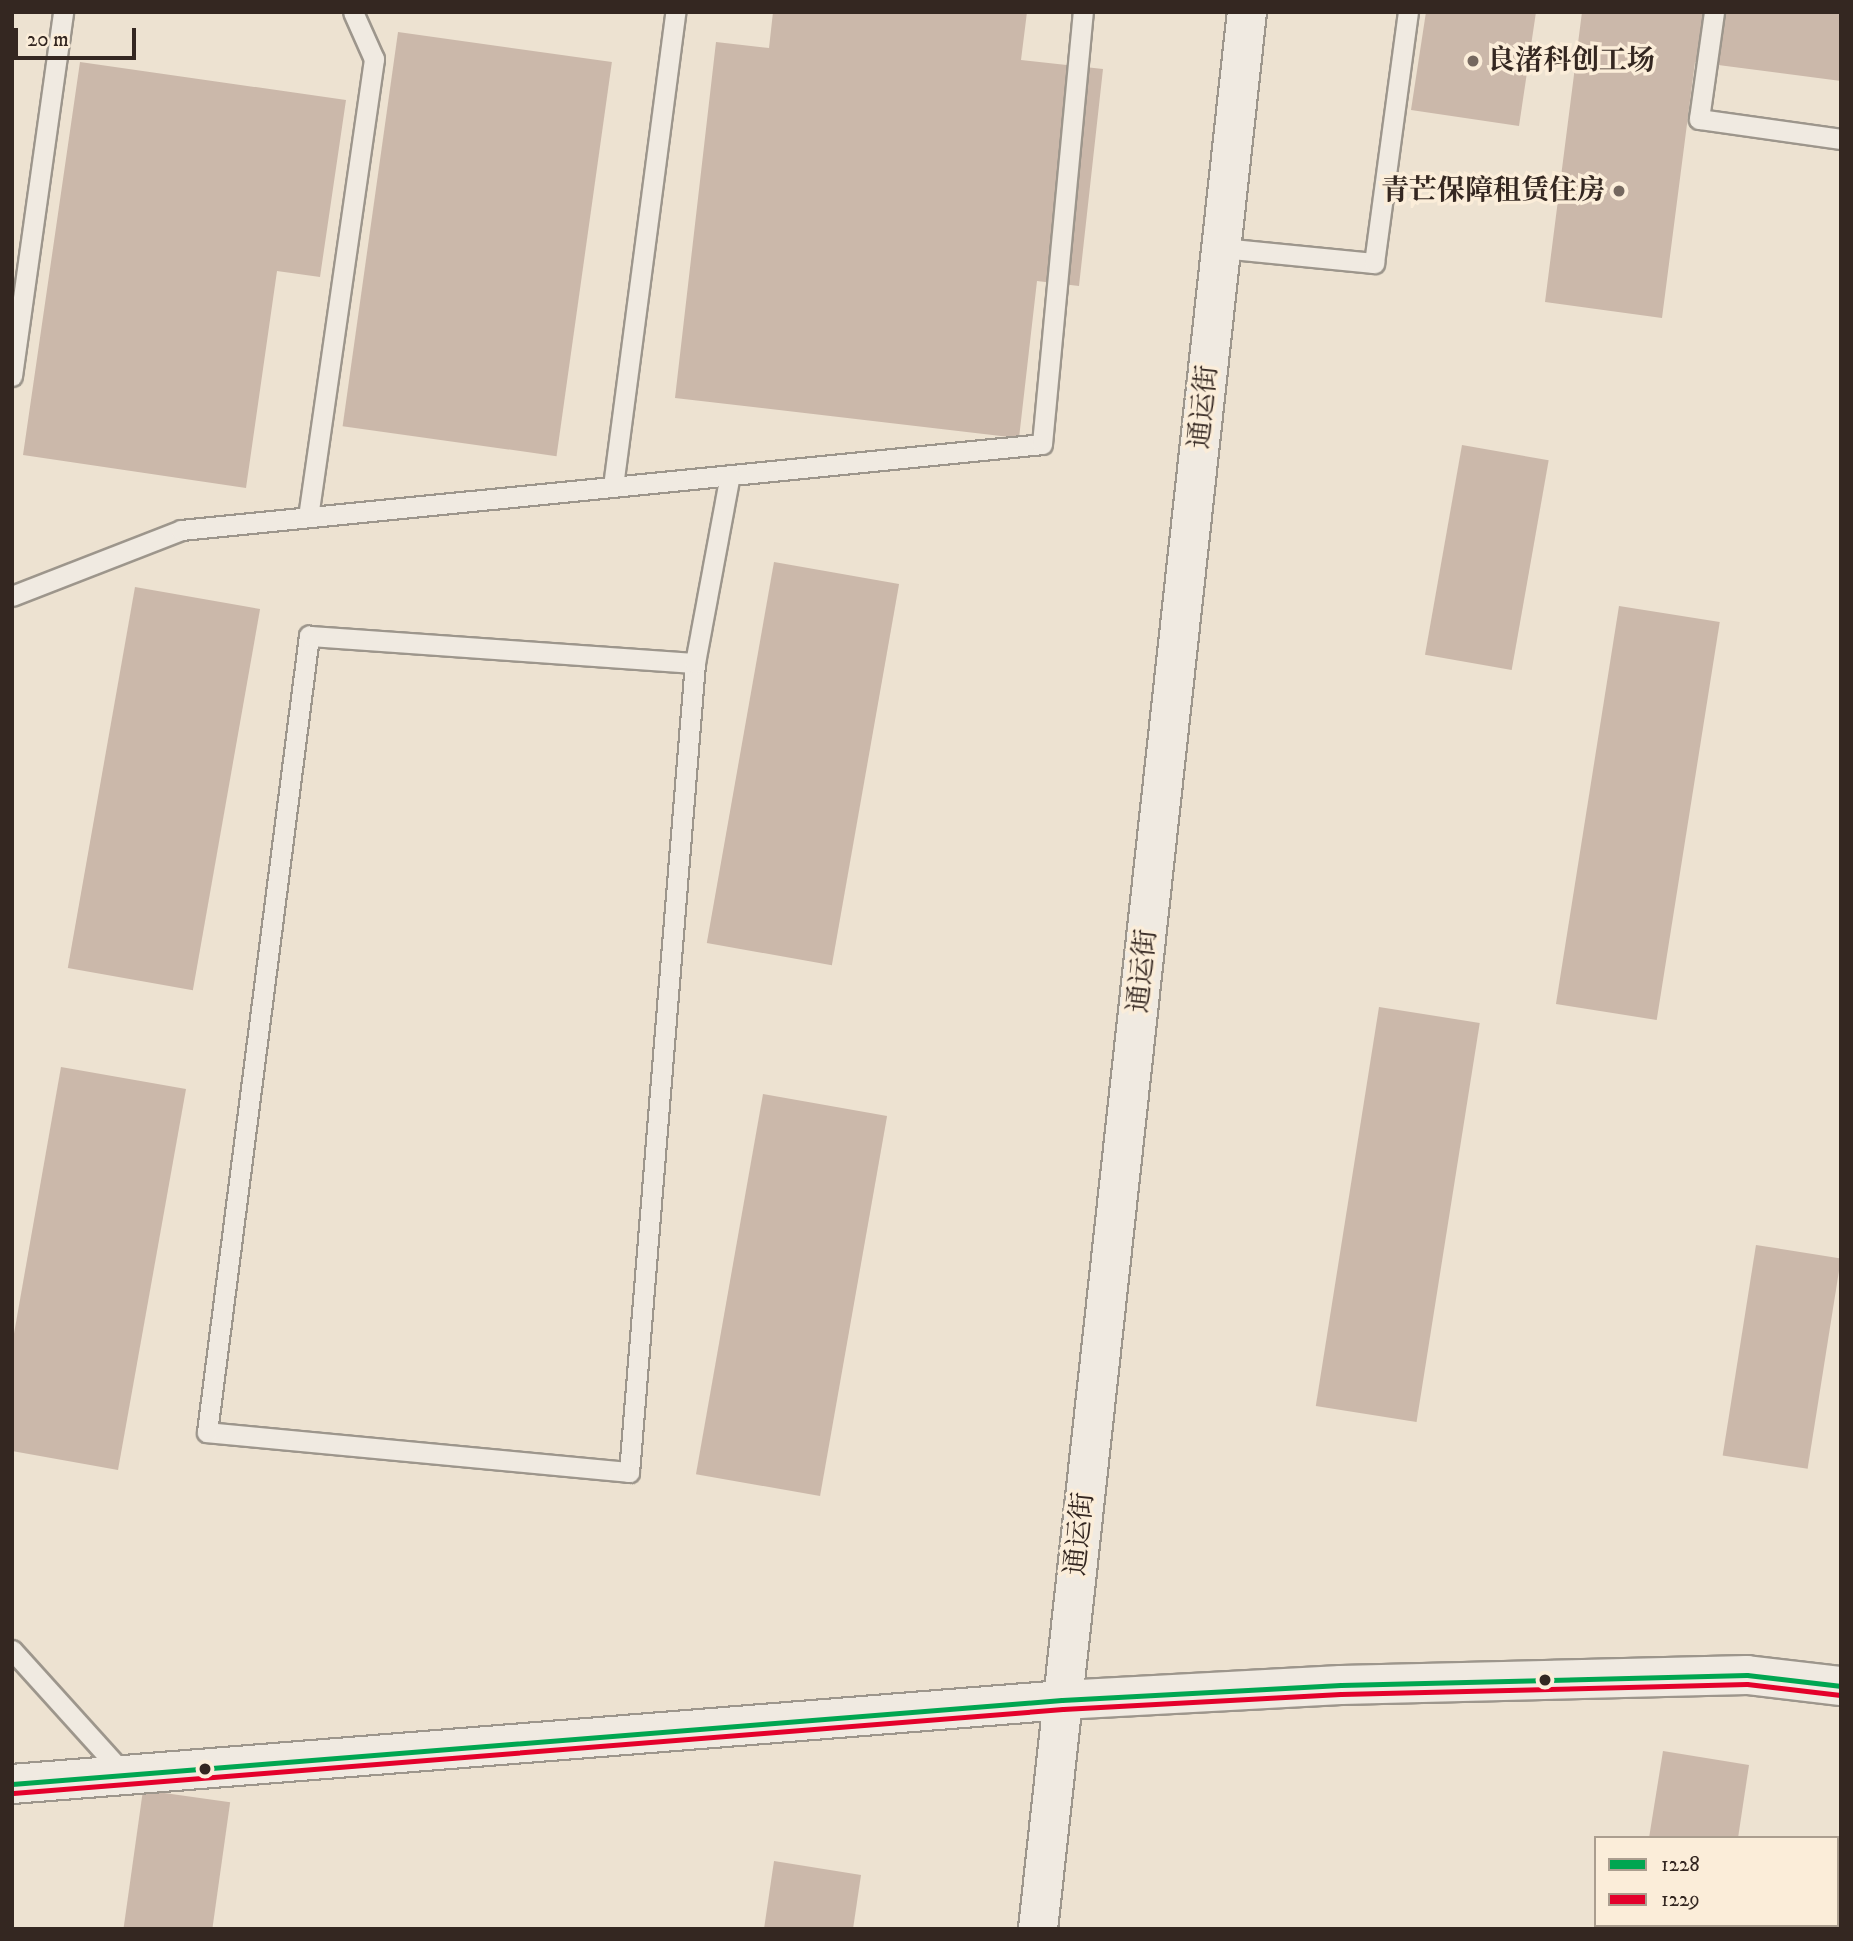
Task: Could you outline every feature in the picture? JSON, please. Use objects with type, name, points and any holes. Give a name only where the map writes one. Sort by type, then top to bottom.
[{"type":"street","name":"通运街","points":[[1038,1929],[1247,12]]},
{"type":"street","points":[[12,1784],[1062,1700],[1520,1678],[1747,1675],[1841,1686]]},
{"type":"lane","points":[[12,376],[63,12]]},
{"type":"lane","points":[[308,517],[374,58],[353,12]]},
{"type":"lane","points":[[613,486],[674,12]]},
{"type":"lane","points":[[12,596],[181,530],[1042,443],[1083,12]]},
{"type":"lane","points":[[1221,248],[1374,263],[1408,12]]},
{"type":"lane","points":[[1714,12],[1699,119],[1841,139]]},
{"type":"lane","points":[[695,663],[309,636],[207,1432],[629,1472],[695,663],[730,475]]},
{"type":"lane","points":[[12,1650],[125,1775]]},
{"type":"building","points":[[773,12],[1027,12],[1021,60],[1103,69],[1079,286],[1037,281],[1019,438],[675,398],[716,42],[769,48]]},
{"type":"building","name":"良渚科创工场","points":[[1426,12],[1536,12],[1519,126],[1411,110]]},
{"type":"building","name":"青芒保障租赁住房","points":[[1582,12],[1841,12],[1841,81],[1695,62],[1662,318],[1545,302]]},
{"type":"building","points":[[398,32],[612,62],[557,456],[343,426]]},
{"type":"building","points":[[80,62],[346,100],[320,277],[277,271],[246,488],[23,455]]},
{"type":"building","points":[[1462,445],[1549,460],[1512,670],[1425,655]]},
{"type":"building","points":[[774,562],[899,584],[832,965],[707,943]]},
{"type":"building","points":[[135,587],[260,609],[193,990],[68,968]]},
{"type":"building","points":[[1619,606],[1720,622],[1657,1020],[1556,1004]]},
{"type":"building","points":[[1379,1007],[1480,1023],[1417,1422],[1316,1406]]},
{"type":"building","points":[[61,1067],[186,1089],[118,1470],[12,1451],[12,1345]]},
{"type":"building","points":[[763,1094],[887,1116],[820,1496],[696,1474]]},
{"type":"building","points":[[1756,1245],[1841,1258],[1808,1469],[1723,1455]]},
{"type":"building","points":[[1663,1751],[1749,1765],[1738,1836],[1649,1836]]},
{"type":"building","points":[[143,1790],[230,1802],[212,1929],[123,1929]]},
{"type":"building","points":[[774,1861],[861,1875],[853,1929],[764,1929]]},
{"type":"building","points":[[1634,1927],[1679,1927],[1634,1929]]},
{"type":"transit line","name":"1228","points":[[12,1784],[1062,1700],[1341,1685],[1747,1675],[1841,1686]]},
{"type":"transit line","name":"1229","points":[[13,1793],[1063,1709],[1341,1694],[1747,1684],[1840,1695]]},
{"type":"place","name":"良渚科创工场","points":[[1473,61]]},
{"type":"place","name":"青芒保障租赁住房","points":[[1619,191]]}]
